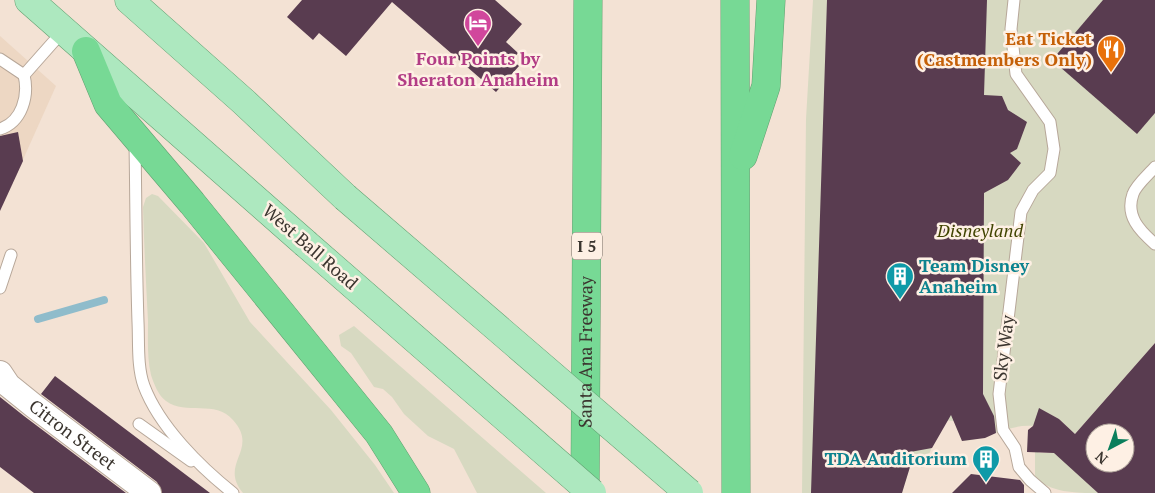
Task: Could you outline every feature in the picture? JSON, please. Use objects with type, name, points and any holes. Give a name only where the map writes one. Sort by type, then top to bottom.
[{"type":"highway","name":"Santa Ana Freeway","points":[[585,493],[588,0]]},
{"type":"highway","points":[[735,0],[736,493]]},
{"type":"highway","points":[[735,179],[766,86],[771,0]]},
{"type":"highway","points":[[86,51],[108,104],[379,434],[416,493]]},
{"type":"main road","name":"West Ball Road","points":[[29,0],[592,493]]},
{"type":"main road","points":[[129,0],[244,102],[345,197],[689,493]]},
{"type":"street","name":"Citron Street","points":[[0,372],[8,384],[34,406],[149,493]]},
{"type":"lane","name":"Sky Way","points":[[1014,0],[1011,29],[1016,74],[1035,104],[1050,122],[1054,149],[1050,173],[1033,190],[1021,212],[999,394],[1003,430],[1015,448],[1019,467],[1045,493]]},
{"type":"lane","points":[[24,75],[63,30]]},
{"type":"lane","points":[[0,58],[24,75],[27,86],[22,110],[9,126],[0,129]]},
{"type":"lane","points":[[135,135],[137,298],[139,360],[143,384],[166,424],[207,472]]},
{"type":"lane","points":[[1155,167],[1133,193],[1131,208],[1138,229],[1155,244]]},
{"type":"lane","points":[[0,288],[11,255]]},
{"type":"lane","points":[[139,424],[207,472],[233,493]]},
{"type":"shaded area","points":[[0,36],[56,86],[4,202],[0,199]]},
{"type":"green space","name":"Disneyland","points":[[813,0],[1155,0],[1155,343],[1075,434],[1059,419],[1040,409],[1033,426],[1015,427],[981,438],[962,441],[954,421],[927,419],[933,440],[931,449],[922,468],[911,463],[902,493],[802,493],[806,119]]},
{"type":"green space","points":[[152,194],[158,196],[204,243],[250,322],[331,410],[375,465],[394,493],[243,493],[236,482],[235,473],[242,440],[240,431],[233,420],[218,410],[182,407],[166,401],[161,396],[151,375],[148,355],[143,207],[146,198]]},
{"type":"green space","points":[[354,326],[546,493],[477,493],[454,449],[428,436],[404,414],[392,397],[383,389],[374,387],[351,353],[341,346],[339,335]]},
{"type":"green space","points":[[1035,449],[1039,453],[1055,453],[1098,493],[1064,491],[1047,486],[1041,482],[1035,476]]},
{"type":"building","name":"Four Points by Sheraton Anaheim","points":[[302,0],[495,0],[522,24],[506,42],[518,53],[512,60],[519,66],[496,92],[392,2],[346,56],[319,33],[313,40],[287,17]]},
{"type":"building","name":"Team Disney Anaheim","points":[[827,0],[987,0],[984,95],[1002,96],[1008,110],[1027,122],[1017,149],[1010,153],[1021,163],[1008,180],[984,193],[983,394],[994,416],[996,433],[985,438],[962,441],[951,415],[932,448],[861,461],[910,467],[902,493],[811,493]]},
{"type":"building","name":"Eat Ticket (Castmembers Only)","points":[[1103,0],[1155,0],[1155,113],[1137,134],[1052,60]]},
{"type":"building","points":[[18,132],[23,161],[0,211],[0,136]]},
{"type":"building","points":[[1155,343],[1155,493],[1098,493],[1054,453],[1027,452],[1028,430],[1033,426],[1039,408],[1059,419],[1075,434]]},
{"type":"building","points":[[55,376],[210,493],[162,493],[157,482],[41,394]]},
{"type":"building","points":[[0,397],[126,493],[34,493],[0,467]]},
{"type":"building","name":"TDA Auditorium","points":[[971,474],[1020,480],[1024,485],[1024,493],[952,493]]},
{"type":"waterway","points":[[38,319],[104,300]]},
{"type":"place","name":"Four Points by Sheraton Anaheim","points":[[478,47]]},
{"type":"place","name":"Eat Ticket (Castmembers Only)","points":[[1111,73]]},
{"type":"place","name":"Team Disney Anaheim","points":[[900,300]]},
{"type":"place","name":"TDA Auditorium","points":[[986,483]]}]
